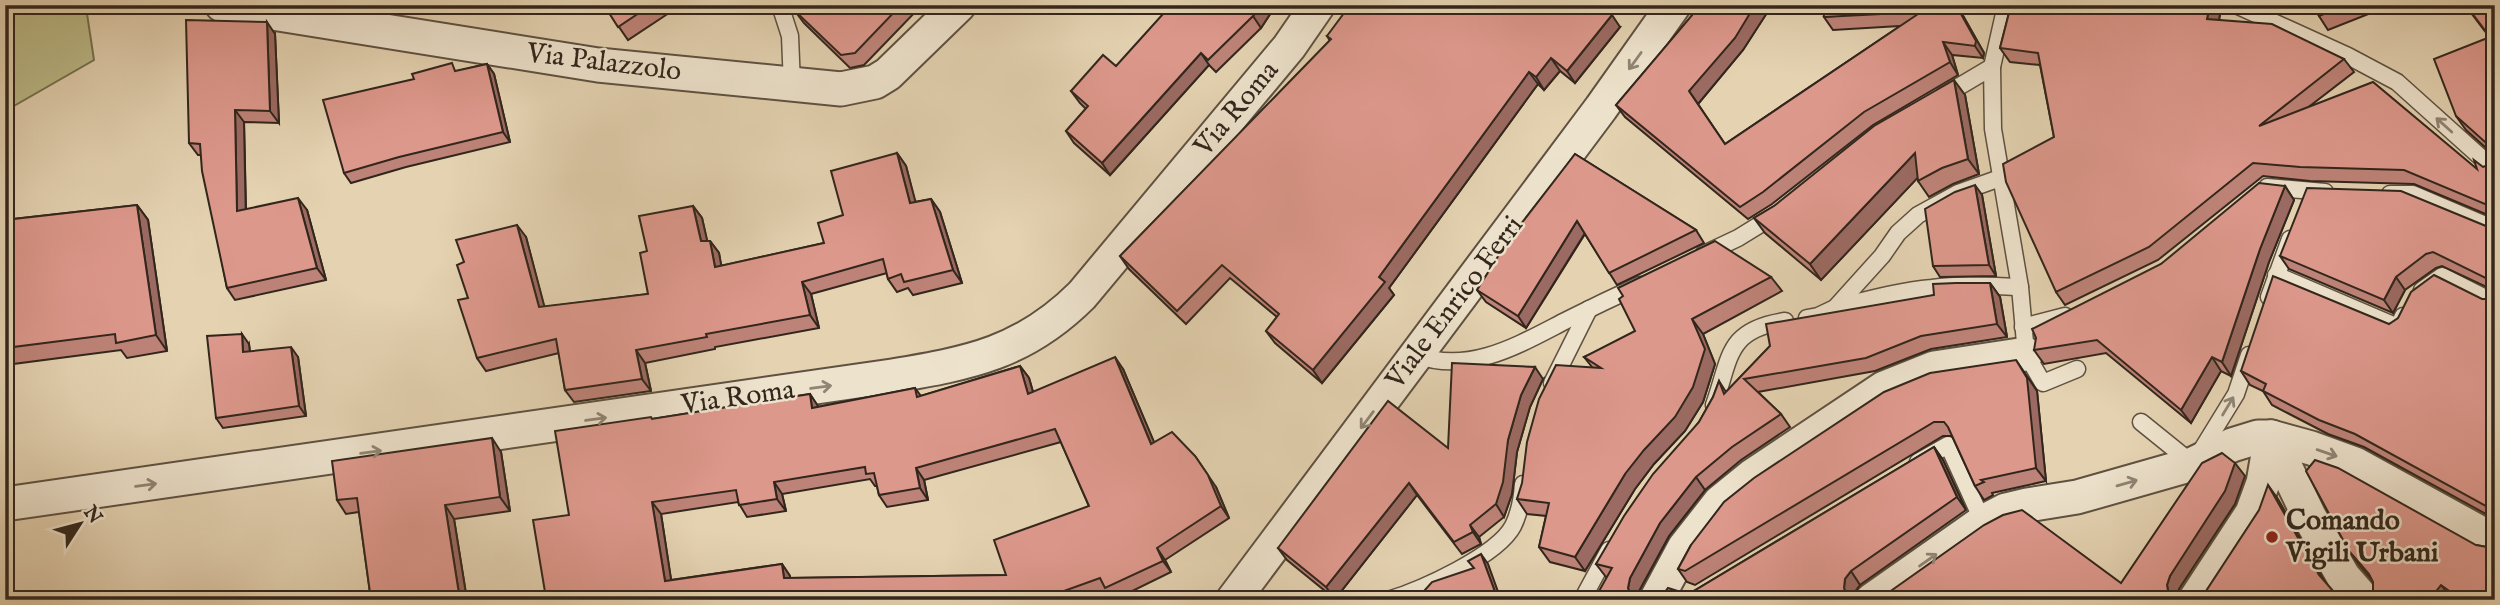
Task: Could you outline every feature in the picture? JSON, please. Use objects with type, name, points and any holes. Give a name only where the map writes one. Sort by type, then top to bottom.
[{"type":"street","name":"Via Palazzolo","points":[[222,5],[597,65],[841,89],[875,82],[903,60],[959,5]]},
{"type":"street","name":"Via Roma","points":[[5,504],[892,376],[930,370],[994,354],[1044,330],[1082,295],[1289,47],[1318,5]]},
{"type":"street","name":"Viale Enrico Ferri","points":[[1233,600],[1601,108],[1674,5]]},
{"type":"street","points":[[1665,591],[1684,548],[1720,502],[1752,476],[1884,388],[1934,368],[2024,341]]},
{"type":"street","points":[[1872,600],[1983,522],[2006,510],[2061,500],[2193,464],[2232,445],[2258,437],[2272,437],[2355,464],[2495,541]]},
{"type":"street","points":[[2196,600],[2252,513],[2259,496],[2272,437]]},
{"type":"street","points":[[2272,437],[2308,516],[2343,576],[2364,600]]},
{"type":"lane","points":[[780,5],[790,36],[792,85]]},
{"type":"lane","points":[[2006,5],[1992,67],[1993,129],[2020,287],[2024,341],[2043,383],[2077,369]]},
{"type":"lane","points":[[2236,5],[2348,56],[2397,82],[2495,170]]},
{"type":"lane","points":[[1927,105],[1992,67]]},
{"type":"lane","points":[[1835,308],[1882,256],[1898,233],[1918,215],[1958,193],[2000,178]]},
{"type":"lane","points":[[2255,195],[2265,186],[2306,198],[2335,192]]},
{"type":"lane","points":[[2374,193],[2413,194],[2495,229]]},
{"type":"lane","points":[[1688,262],[1738,238],[1787,206]]},
{"type":"lane","points":[[2263,314],[2294,229]]},
{"type":"lane","points":[[2276,275],[2398,327],[2412,298],[2442,275],[2495,303]]},
{"type":"lane","points":[[1416,355],[1434,362],[1456,362],[1503,352],[1651,279]]},
{"type":"lane","points":[[1706,420],[1718,393],[1729,356],[1743,336],[1754,329],[1768,324],[1818,316],[1835,308],[1901,292],[1969,285],[2020,287]]},
{"type":"lane","points":[[1545,398],[1589,309]]},
{"type":"lane","points":[[2024,341],[2077,311]]},
{"type":"lane","points":[[2141,422],[2193,464],[2236,394],[2254,341]]},
{"type":"lane","points":[[1900,474],[1948,445],[1983,522]]},
{"type":"lane","points":[[1388,600],[1422,587],[1491,551],[1512,527],[1518,512],[1525,466]]},
{"type":"lane","points":[[1582,600],[1619,536]]},
{"type":"shaded area","points":[[5,5],[86,7],[94,60],[5,111]]},
{"type":"building","points":[[604,5],[651,5],[618,27]]},
{"type":"building","points":[[801,5],[901,5],[855,53],[841,55],[795,11]]},
{"type":"building","points":[[1166,5],[1260,5],[1253,16],[1208,60],[1201,53],[1102,163],[1066,131],[1088,106],[1071,91],[1103,55],[1116,66],[1163,14],[1160,11]]},
{"type":"building","points":[[1350,5],[1600,5],[1612,15],[1567,71],[1551,58],[1536,77],[1529,72],[1379,277],[1385,282],[1313,370],[1266,331],[1279,314],[1222,265],[1177,311],[1120,256],[1331,39],[1327,36]]},
{"type":"building","points":[[1696,5],[1755,5],[1735,38],[1689,91],[1725,144],[1921,12],[1824,17],[1823,5],[1956,5],[1976,41],[1975,46],[1943,42],[1950,62],[1864,112],[1740,207],[1616,105],[1699,7]]},
{"type":"building","points":[[2011,5],[2210,5],[2207,19],[2272,24],[2344,59],[2259,126],[2373,82],[2477,169],[2474,160],[2483,167],[2495,161],[2495,213],[2490,206],[2404,170],[2253,163],[2149,247],[2056,292],[2006,182],[2003,164],[2054,137],[2038,53],[2000,48]]},
{"type":"building","points":[[2314,5],[2347,5],[2319,16]]},
{"type":"building","points":[[2466,5],[2495,5],[2495,154],[2493,149],[2456,116],[2434,59],[2490,37]]},
{"type":"building","points":[[186,20],[267,22],[270,111],[235,110],[237,211],[298,198],[317,268],[227,288],[202,171],[200,144],[189,143]]},
{"type":"building","points":[[452,63],[455,71],[487,64],[503,132],[344,173],[323,100],[414,79],[412,74]]},
{"type":"building","points":[[1954,80],[1968,159],[1942,168],[1918,181],[1915,153],[1810,264],[1754,218],[1774,206],[1874,126]]},
{"type":"building","points":[[897,153],[910,203],[931,199],[953,270],[904,282],[901,274],[888,279],[883,259],[802,282],[810,315],[636,350],[642,379],[565,390],[556,339],[477,358],[458,300],[468,298],[457,265],[464,262],[456,240],[517,225],[539,307],[648,294],[640,253],[647,251],[639,216],[693,206],[701,241],[710,241],[715,267],[824,243],[818,223],[843,215],[831,171]]},
{"type":"building","points":[[1575,154],[1696,230],[1609,273],[1577,221],[1518,316],[1477,290],[1507,242]]},
{"type":"building","points":[[2259,183],[2285,186],[2260,249],[2222,362],[2212,357],[2181,410],[2097,340],[2034,350],[2036,338],[2032,329],[2161,264]]},
{"type":"building","points":[[1975,185],[1989,265],[1933,266],[1925,209],[1955,192]]},
{"type":"building","points":[[2307,188],[2401,191],[2486,226],[2495,220],[2495,285],[2433,252],[2426,254],[2396,277],[2384,300],[2280,256]]},
{"type":"building","points":[[137,205],[156,335],[116,343],[115,334],[5,348],[5,220]]},
{"type":"building","points":[[1715,241],[1771,277],[1692,319],[1705,349],[1693,387],[1675,417],[1625,474],[1575,557],[1539,547],[1549,503],[1517,499],[1522,483],[1527,442],[1539,399],[1556,365],[1601,368],[1584,357],[1635,331],[1619,299],[1623,296],[1618,288]]},
{"type":"building","points":[[2434,275],[2482,299],[2491,299],[2495,294],[2495,511],[2355,434],[2319,420],[2263,391],[2266,384],[2241,371],[2273,276],[2389,324],[2398,318],[2411,292]]},
{"type":"building","points":[[1990,283],[1997,324],[1921,336],[1866,358],[1744,379],[1781,414],[1732,447],[1696,477],[1660,523],[1630,578],[1628,588],[1633,600],[1594,600],[1612,568],[1596,564],[1624,516],[1653,474],[1699,422],[1719,381],[1724,394],[1770,346],[1766,324],[1934,295],[1933,284]]},
{"type":"building","points":[[242,334],[243,352],[291,347],[299,406],[216,418],[207,336]]},
{"type":"building","points":[[1115,357],[1151,444],[1172,432],[1195,456],[1208,475],[1221,506],[1157,548],[1163,561],[1105,588],[1100,578],[1039,600],[550,600],[549,591],[545,592],[533,520],[569,515],[555,431],[810,394],[812,408],[915,388],[917,397],[1020,366],[1028,394]],"holes":[[[1055,429],[1089,506],[994,540],[1006,575],[784,578],[782,564],[665,581],[652,502],[736,490],[739,505],[777,499],[774,482],[865,467],[866,474],[874,473],[879,495],[920,488],[916,468]]]},
{"type":"building","points":[[2016,360],[2027,378],[2036,468],[1981,480],[1984,482],[1975,486],[1948,427],[1944,422],[1934,422],[1685,571],[1678,569],[1691,545],[1724,502],[1754,478],[1884,392],[1930,373]]},
{"type":"building","points":[[1452,363],[1535,367],[1521,395],[1508,440],[1503,482],[1496,504],[1470,525],[1473,532],[1454,542],[1409,483],[1326,587],[1278,548],[1388,401],[1448,448]]},
{"type":"building","points":[[492,438],[500,497],[445,505],[460,600],[371,600],[357,498],[337,500],[332,461]]},
{"type":"building","points":[[1934,447],[1957,497],[1851,571],[1845,579],[1844,588],[1850,600],[1659,600],[1668,588],[1684,593],[1692,592]]},
{"type":"building","points":[[2222,453],[2235,463],[2225,491],[2170,576],[2167,585],[2169,596],[2173,600],[1878,600],[1984,525],[2003,515],[2022,510],[2121,583],[2202,463]]},
{"type":"building","points":[[2315,460],[2338,468],[2476,545],[2487,547],[2495,544],[2495,600],[2462,600],[2441,585],[2429,600],[2368,600],[2373,592],[2373,582],[2349,551],[2306,471]]},
{"type":"building","points":[[2268,485],[2319,575],[2341,600],[2199,600],[2259,510]]},
{"type":"building","points":[[1481,554],[1498,600],[1416,600],[1432,582],[1474,568],[1468,561]]},
{"type":"place","name":"Comando Vigili Urbani","points":[[2272,537]]}]
